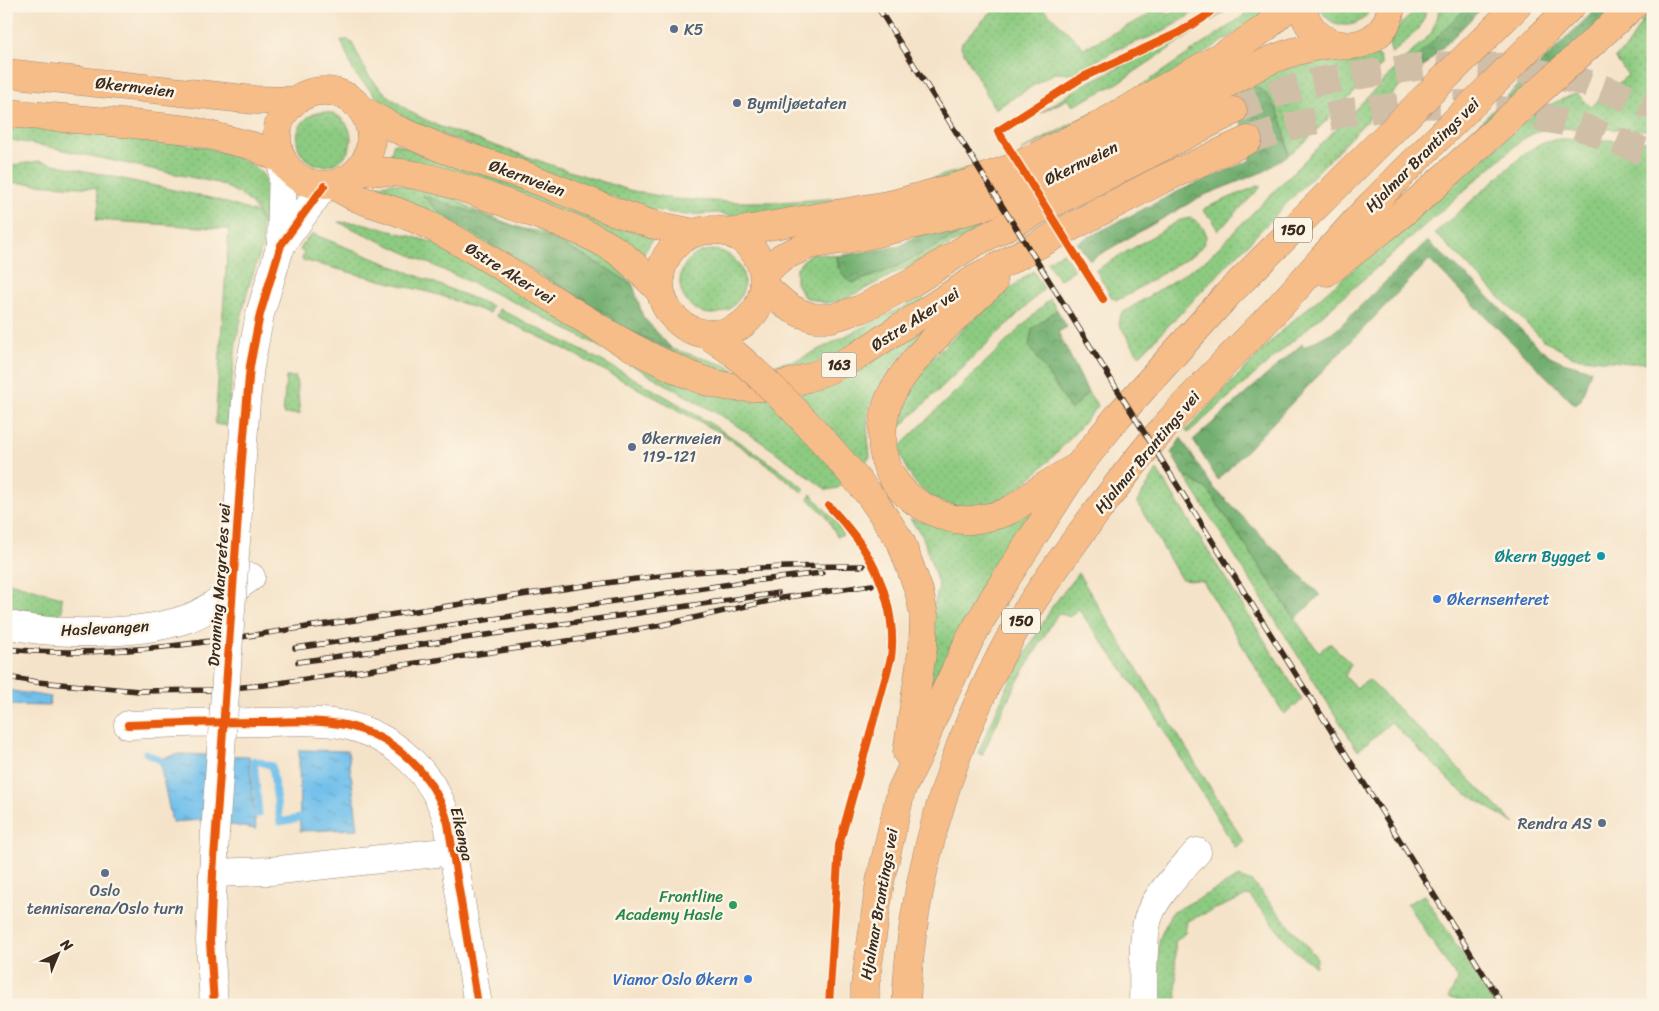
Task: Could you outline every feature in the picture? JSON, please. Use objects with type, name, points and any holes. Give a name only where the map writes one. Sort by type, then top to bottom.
[{"type":"main road","name":"Økernveien","points":[[729,233],[893,204],[967,184],[1012,168],[1096,128],[1232,50],[1264,29],[1289,6]]},
{"type":"main road","points":[[1302,6],[1305,19],[1312,30],[1332,44]]},
{"type":"main road","name":"Hjalmar Brantings vei","points":[[865,1005],[865,986],[880,882],[901,791],[971,637],[1001,586],[1080,464],[1137,394],[1228,294],[1517,6]]},
{"type":"main road","name":"Hjalmar Brantings vei","points":[[906,1005],[912,939],[920,890],[936,824],[965,732],[1002,655],[1055,568],[1117,485],[1187,401],[1277,308],[1364,213],[1571,6]]},
{"type":"main road","points":[[1277,308],[1382,230],[1420,199],[1633,6]]},
{"type":"main road","name":"Økernveien","points":[[764,280],[782,257],[809,246],[859,237],[978,208],[1062,173],[1109,150],[1283,54],[1332,44],[1347,46],[1362,43],[1375,36],[1385,25],[1393,8]]},
{"type":"main road","name":"Økernveien","points":[[6,73],[254,100],[294,101]]},
{"type":"main road","points":[[322,90],[347,96],[364,111],[371,132],[369,154],[358,172],[342,182],[329,185],[312,184],[301,180],[291,173],[282,161],[277,147],[276,134],[285,110],[294,101],[309,93],[322,90]]},
{"type":"main road","name":"Økernveien","points":[[364,111],[394,128],[444,149],[526,176],[651,224],[694,233]]},
{"type":"main road","name":"Østre Aker vei","points":[[764,280],[788,306],[800,313],[815,318],[832,318],[861,309],[913,282],[972,244],[1233,111]]},
{"type":"main road","points":[[6,113],[188,130],[252,146],[282,161]]},
{"type":"main road","name":"Østre Aker vei","points":[[329,185],[446,234],[625,343],[687,373],[711,382],[733,387],[773,386],[797,383],[838,366],[857,356],[975,279],[1161,180],[1248,140]]},
{"type":"main road","name":"Økernveien","points":[[358,172],[391,171],[426,176],[562,224],[616,250],[642,272],[659,290]]},
{"type":"main road","points":[[705,230],[729,233],[748,244],[760,263],[764,280],[761,302],[752,316],[740,327],[725,334],[708,335],[691,331],[676,321],[665,307],[659,290],[659,276],[663,262],[670,250],[681,240],[694,233],[705,230]]},
{"type":"main road","points":[[1034,248],[982,293],[921,354],[903,376],[890,396],[885,414],[882,450],[897,485],[912,500],[944,517],[963,520],[1007,512],[1080,464]]},
{"type":"main road","points":[[708,335],[764,380],[812,427],[872,498],[901,542],[919,591],[924,615],[923,646],[901,791]]},
{"type":"street","name":"Dronning Margretes vei","points":[[214,1005],[210,941],[215,833],[249,375],[260,314],[280,248],[282,161]]},
{"type":"street","name":"Dronning Margretes vei","points":[[280,248],[329,185]]},
{"type":"street","name":"Haslevangen","points":[[6,624],[20,628],[79,632],[144,628],[187,619],[204,610],[251,577]]},
{"type":"street","name":"Eikenga","points":[[128,725],[311,722],[345,725],[371,734],[398,749],[424,774],[434,788],[444,808],[454,851],[478,1005]]},
{"type":"street","name":"Eikenga","points":[[213,873],[270,871],[454,851]]},
{"type":"street","points":[[1143,1005],[1145,933],[1149,914],[1159,897],[1197,852]]},
{"type":"green space","points":[[1006,6],[1041,6],[1084,48],[1145,17],[1156,6],[1160,6],[1169,15],[1183,6],[1202,6],[1181,21],[1155,35],[1118,49],[1074,73],[1054,73],[995,109],[961,47],[962,42],[989,14]]},
{"type":"green space","points":[[1225,6],[1233,6],[1118,83],[1073,106],[1068,99],[1040,113],[1085,84],[1183,37]]},
{"type":"green space","points":[[1250,6],[1272,6],[1264,15],[1130,100],[1021,151],[1144,84],[1242,17]]},
{"type":"green space","points":[[1320,6],[1371,6],[1361,20],[1345,25],[1337,24],[1330,20]]},
{"type":"green space","points":[[1421,6],[1426,6],[1423,21],[1409,39],[1392,54],[1388,41],[1402,23]]},
{"type":"green space","points":[[1439,6],[1468,6],[1414,60],[1415,71],[1139,356],[1119,324],[1121,314],[1206,260],[1432,32]]},
{"type":"green space","points":[[1468,6],[1484,6],[1418,72],[1415,71],[1414,60]]},
{"type":"green space","points":[[1599,6],[1619,6],[1413,189]]},
{"type":"green space","points":[[1653,6],[1653,130],[1561,128],[1540,130],[1523,139],[1188,433],[1186,430],[1280,332],[1540,109],[1577,93],[1591,107],[1628,75],[1615,58],[1628,46],[1646,14]]},
{"type":"green space","points":[[341,40],[348,40],[352,43],[368,75],[387,95],[412,113],[438,126],[629,190],[674,199],[781,202],[840,198],[906,186],[968,168],[972,174],[919,190],[740,219],[718,213],[685,215],[642,208],[443,135],[397,114],[354,73]]},
{"type":"green space","points":[[1373,53],[1379,56],[1382,65],[1304,143],[1288,155],[1287,139],[1226,99],[1258,74],[1319,58],[1356,59]]},
{"type":"green space","points":[[1252,85],[1268,97],[1279,114],[1283,125],[1288,155],[1265,171],[1202,196],[1090,260],[1077,243],[1179,191],[1251,160],[1243,127],[1237,114],[1226,99]]},
{"type":"green space","points":[[324,112],[334,114],[343,120],[349,129],[351,139],[349,149],[343,158],[334,164],[324,166],[314,164],[305,158],[299,149],[297,139],[299,129],[305,120],[314,114]]},
{"type":"green space","points":[[6,125],[180,143],[231,155],[257,169],[268,183],[272,208],[267,233],[254,207],[237,192],[218,183],[6,139]]},
{"type":"green space","points":[[1558,139],[1653,141],[1653,362],[1631,363],[1573,357],[1542,339],[1435,233],[1522,156],[1539,144]]},
{"type":"green space","points":[[394,143],[481,173],[653,238],[641,259],[389,159]]},
{"type":"green space","points":[[40,161],[215,199],[257,213],[261,222],[263,245],[248,288],[236,342],[227,426],[215,424],[229,229],[96,220],[99,203],[96,188],[6,182],[6,166]]},
{"type":"green space","points":[[392,183],[451,193],[462,203],[474,210],[523,229],[555,233],[593,249],[619,266],[633,285],[601,265],[552,239],[509,225],[488,243],[610,316],[620,327],[672,349],[725,365],[746,378],[686,364],[373,195],[373,187]]},
{"type":"green space","points":[[1260,185],[1261,187],[1218,231],[1213,220],[1203,211],[1205,208]]},
{"type":"green space","points":[[422,195],[552,239],[601,265],[633,285],[643,317],[672,349],[620,327],[610,316],[440,213]]},
{"type":"green space","points":[[997,215],[999,220],[841,301],[825,303],[804,297],[796,283],[796,269],[808,255],[815,253],[837,256],[838,267],[853,283],[889,270]]},
{"type":"green space","points":[[997,215],[889,270],[852,283],[845,278],[840,268],[837,256],[900,246],[921,233]]},
{"type":"green space","points":[[1191,218],[1201,225],[1206,233],[1204,242],[1197,252],[1124,297],[1117,300],[1112,298],[1096,270],[1180,220]]},
{"type":"green space","points":[[338,222],[362,223],[454,248],[768,398],[844,481],[838,488],[827,490],[727,419],[591,342],[516,303]]},
{"type":"green space","points":[[313,234],[492,306],[489,313],[439,295],[302,260],[304,252],[300,250],[305,241]]},
{"type":"green space","points":[[1427,241],[1478,286],[1536,345],[1550,356],[1563,362],[1591,370],[1581,400],[1574,404],[1429,260],[1218,480],[1193,440],[1302,344],[1304,347],[1336,330]]},
{"type":"green space","points":[[712,250],[730,256],[738,264],[744,282],[738,300],[730,308],[712,314],[694,308],[686,300],[680,282],[686,264],[694,256]]},
{"type":"green space","points":[[1063,252],[1074,270],[1059,280],[1047,262]]},
{"type":"green space","points":[[1033,271],[1044,289],[896,431],[901,402],[927,362],[988,305]]},
{"type":"green space","points":[[922,297],[926,302],[855,347],[780,377],[768,366],[800,359]]},
{"type":"green space","points":[[1050,299],[1057,310],[1032,329],[1071,410],[1088,392],[1098,406],[1046,463],[1015,491],[1000,501],[986,506],[967,507],[938,501],[915,483],[905,466],[898,448]]},
{"type":"green space","points":[[499,309],[579,349],[695,414],[733,438],[805,489],[802,492],[721,433],[559,346],[496,316]]},
{"type":"green space","points":[[1057,310],[1067,327],[1058,332],[1088,392],[1071,410],[1029,345],[1032,329]]},
{"type":"green space","points":[[942,317],[908,349],[879,385],[868,414],[867,430],[870,457],[863,466],[799,394]]},
{"type":"green space","points":[[286,377],[296,377],[300,414],[283,414]]},
{"type":"green space","points":[[1181,438],[1212,486],[1320,595],[1295,619],[1208,490],[1184,475],[1171,453]]},
{"type":"green space","points":[[1157,470],[1302,700],[1284,714],[1203,581],[1181,579],[1137,502]]},
{"type":"green space","points":[[1184,475],[1208,490],[1319,652],[1330,643],[1351,664],[1345,676],[1356,688],[1369,680],[1515,824],[1456,787],[1391,722],[1358,751]]},
{"type":"green space","points":[[811,494],[838,524],[843,535],[837,536],[826,516],[808,498]]},
{"type":"green space","points":[[1036,507],[977,596],[924,699],[933,608],[939,587],[923,537],[910,519],[925,522]]},
{"type":"green space","points":[[1078,573],[1244,842],[1235,847],[1146,701],[1078,609],[1070,617],[1058,613],[1012,691],[982,755],[978,753],[1007,687],[1052,607]]},
{"type":"green space","points":[[6,581],[61,597],[62,611],[60,615],[54,616],[6,609]]},
{"type":"green space","points":[[1239,877],[1252,882],[1317,958],[1316,967],[1293,949],[1249,895],[1187,921],[1185,933],[1175,942],[1177,1005],[1158,1005],[1159,940],[1171,913]]},
{"type":"green space","points":[[1424,895],[1495,1005],[1480,1005],[1448,998],[1458,980],[1407,904]]},
{"type":"water","points":[[6,690],[51,697],[49,706],[6,705]]},
{"type":"water","points":[[299,750],[348,751],[358,829],[300,831]]},
{"type":"water","points":[[179,754],[249,756],[256,829],[201,820],[172,822],[159,759]]},
{"type":"waterway","points":[[146,753],[165,763]]},
{"type":"waterway","points":[[246,814],[259,814],[254,760],[272,766],[280,822],[300,818],[308,814]]},
{"type":"tunnel","points":[[1233,111],[1274,94],[1320,81],[1431,65],[1510,67],[1580,81],[1653,106]]},
{"type":"tunnel","points":[[1248,140],[1288,127],[1349,112],[1411,105],[1469,104],[1574,124],[1653,155]]},
{"type":"railway","points":[[877,6],[1503,1005]]},
{"type":"railway","points":[[6,649],[47,652],[129,650],[211,641],[548,591],[677,574],[770,567],[863,566]]},
{"type":"railway","points":[[295,648],[751,581],[822,573]]},
{"type":"railway","points":[[6,677],[37,682],[139,691],[210,690],[265,685],[581,639],[662,625],[782,598],[872,585]]},
{"type":"railway","points":[[298,662],[778,593]]},
{"type":"cycle path","points":[[1103,299],[998,131],[1083,77],[1178,33],[1203,18],[1217,6]]},
{"type":"cycle path","points":[[214,1005],[210,941],[213,873],[250,366],[260,314],[281,245],[324,186]]},
{"type":"cycle path","points":[[829,506],[855,537],[877,573],[890,615],[892,644],[891,658],[839,845],[829,1005]]},
{"type":"cycle path","points":[[128,725],[209,722],[324,722],[363,730],[396,748],[423,774],[442,805],[448,823],[478,1005]]},
{"type":"place","name":"K5","points":[[674,29]]},
{"type":"place","name":"Bymiljøetaten","points":[[737,103]]},
{"type":"place","name":"Økernveien 119-121","points":[[632,447]]},
{"type":"place","name":"Økern Bygget","points":[[1601,556]]},
{"type":"place","name":"Økernsenteret","points":[[1437,599]]},
{"type":"place","name":"Rendra AS","points":[[1602,823]]},
{"type":"place","name":"Oslo tennisarena/Oslo turn","points":[[105,873]]},
{"type":"place","name":"Frontline Academy Hasle","points":[[733,905]]},
{"type":"place","name":"Vianor Oslo Økern","points":[[748,979]]}]
